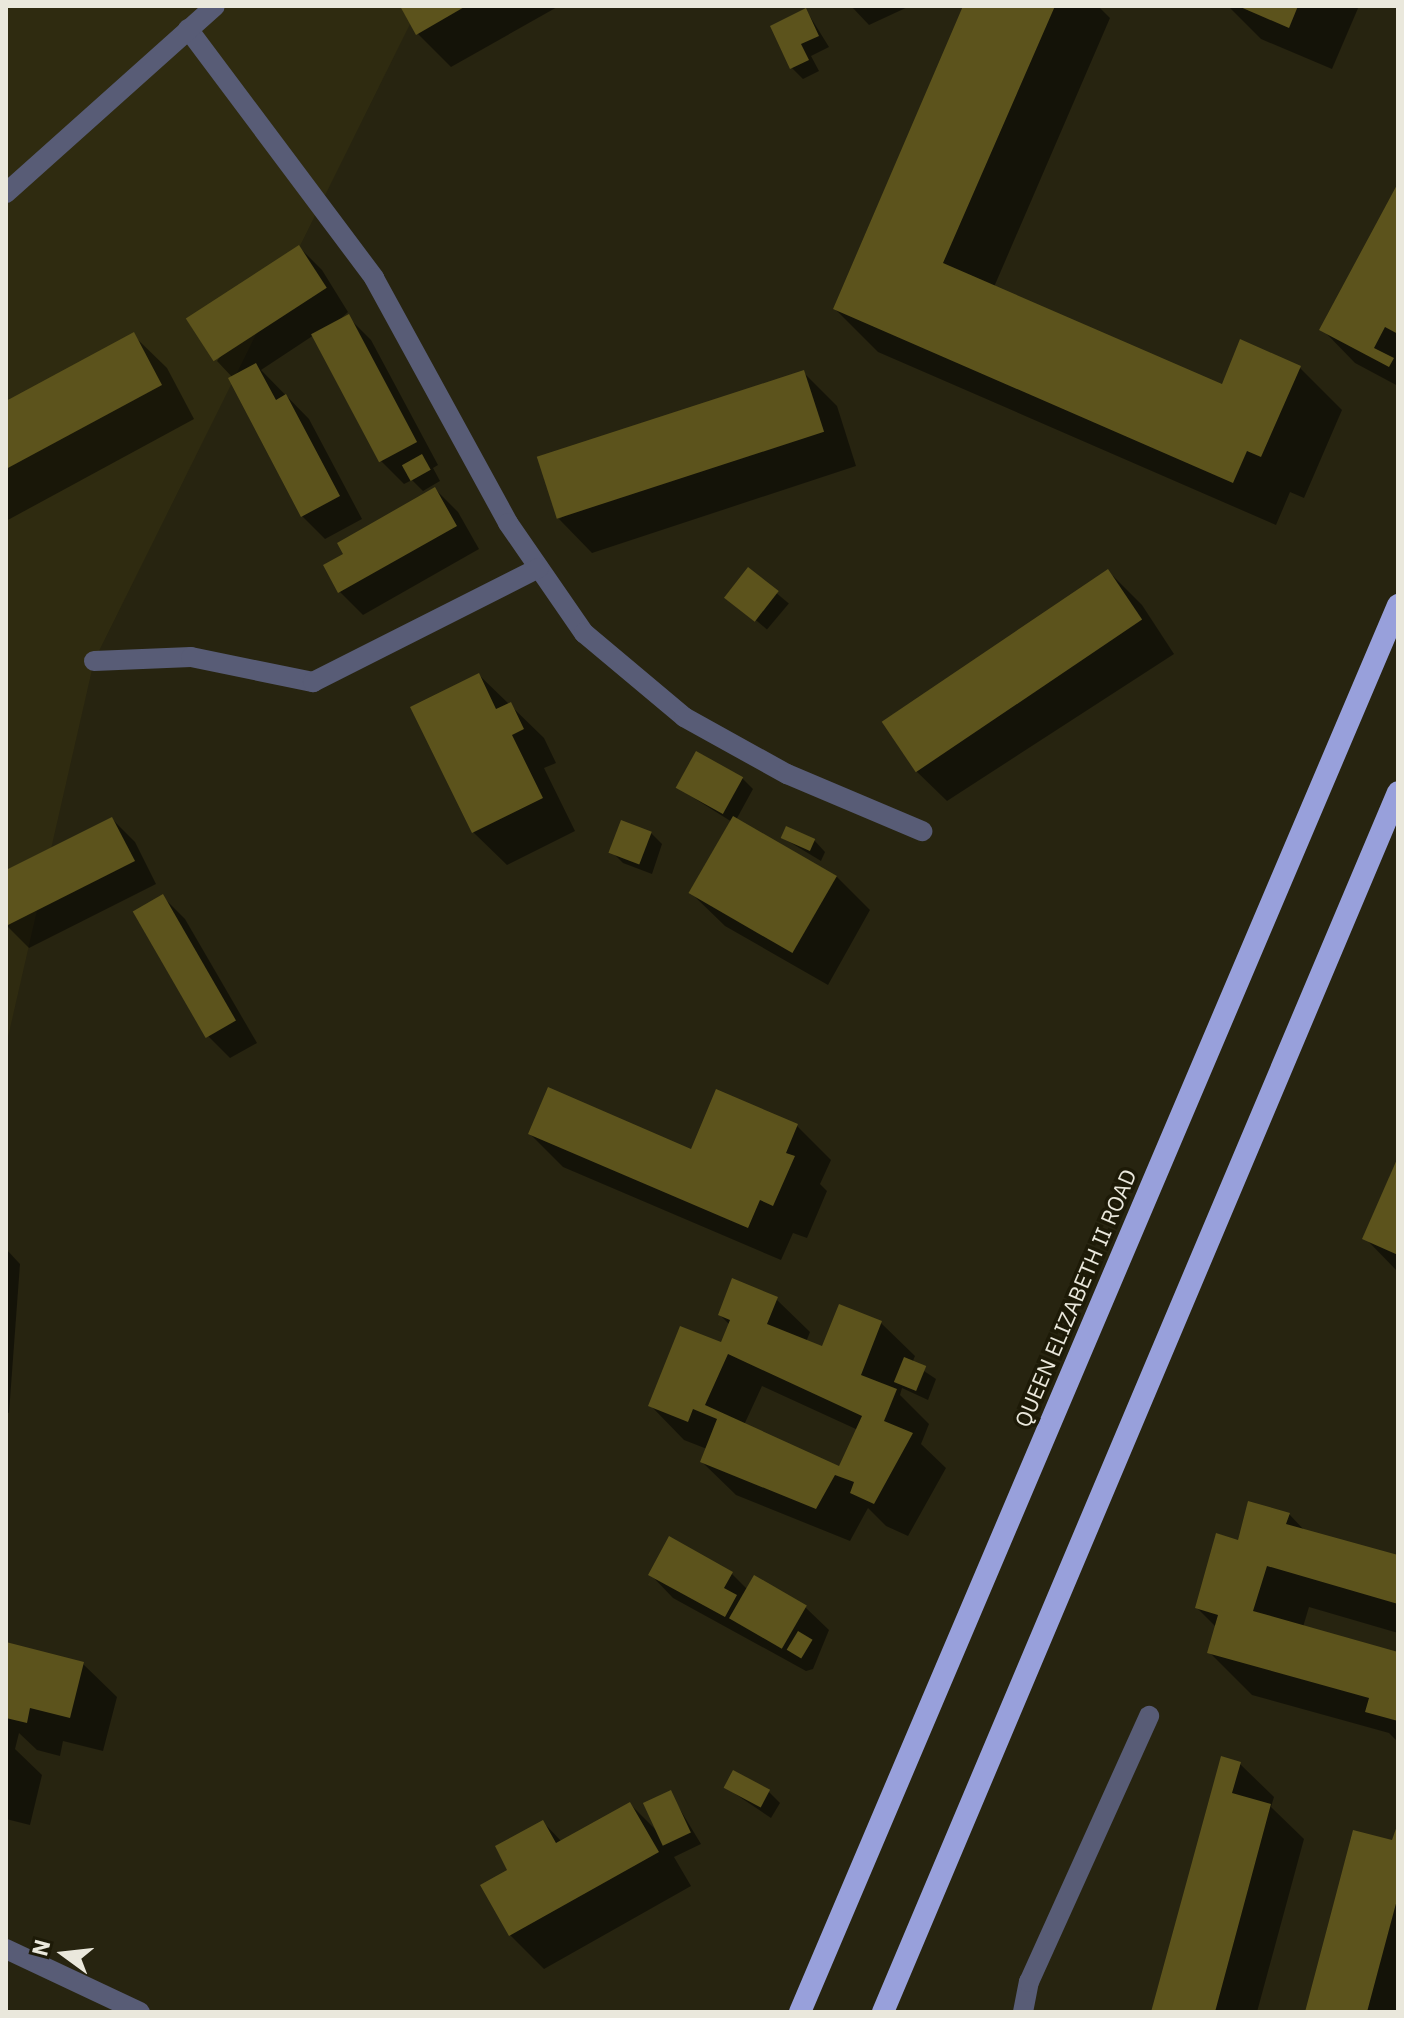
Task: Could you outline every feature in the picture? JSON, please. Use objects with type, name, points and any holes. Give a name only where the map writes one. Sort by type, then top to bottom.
[{"type":"highway","name":"QUEEN ELIZABETH II ROAD","points":[[800,2012],[1398,605]]},
{"type":"highway","points":[[883,2012],[1398,792]]},
{"type":"street","points":[[6,193],[215,6]]},
{"type":"street","points":[[188,29],[374,278],[508,523],[584,633],[684,717],[787,774],[922,831]]},
{"type":"street","points":[[94,661],[191,657],[313,682],[539,568]]},
{"type":"street","points":[[1023,2012],[1029,1982],[1149,1716]]},
{"type":"street","points":[[6,1949],[140,2012]]},
{"type":"shaded area","points":[[6,6],[419,6],[94,661],[6,1046]]},
{"type":"building","points":[[400,6],[466,6],[416,35]]},
{"type":"building","points":[[963,6],[1055,6],[943,263],[1222,384],[1240,339],[1301,366],[1261,457],[1247,451],[1233,483],[833,309]]},
{"type":"building","points":[[1238,6],[1298,6],[1289,28]]},
{"type":"building","points":[[806,8],[819,36],[801,44],[809,60],[790,69],[770,26]]},
{"type":"building","points":[[1398,183],[1398,334],[1385,327],[1374,348],[1394,358],[1389,367],[1319,330]]},
{"type":"building","points":[[299,245],[327,288],[214,361],[186,319]]},
{"type":"building","points":[[349,314],[417,442],[379,462],[311,334]]},
{"type":"building","points":[[134,332],[162,385],[6,469],[6,401]]},
{"type":"building","points":[[256,363],[276,400],[286,394],[340,496],[301,517],[228,378]]},
{"type":"building","points":[[804,370],[824,432],[557,519],[537,457]]},
{"type":"building","points":[[422,454],[431,470],[411,481],[402,465]]},
{"type":"building","points":[[435,487],[457,526],[338,593],[323,565],[343,554],[337,543]]},
{"type":"building","points":[[748,567],[779,591],[755,622],[724,598]]},
{"type":"building","points":[[1108,569],[1142,620],[916,772],[882,722]]},
{"type":"building","points":[[479,673],[496,709],[511,702],[524,729],[512,735],[543,798],[472,833],[410,707]]},
{"type":"building","points":[[696,751],[743,777],[723,814],[676,788]]},
{"type":"building","points":[[733,816],[837,876],[792,953],[688,893]]},
{"type":"building","points":[[112,817],[135,861],[6,926],[6,870]]},
{"type":"building","points":[[621,820],[652,832],[639,865],[608,853]]},
{"type":"building","points":[[786,826],[815,839],[810,851],[781,838]]},
{"type":"building","points":[[163,894],[236,1020],[206,1038],[133,912]]},
{"type":"building","points":[[548,1087],[691,1149],[716,1089],[798,1124],[786,1153],[795,1156],[773,1206],[760,1200],[748,1228],[528,1134]]},
{"type":"building","points":[[1398,1157],[1398,1255],[1362,1239]]},
{"type":"building","points":[[732,1278],[778,1297],[767,1324],[822,1346],[839,1304],[882,1321],[861,1375],[897,1389],[884,1421],[913,1433],[874,1504],[850,1493],[854,1482],[835,1475],[816,1509],[700,1462],[717,1419],[693,1409],[688,1422],[648,1406],[680,1326],[721,1342],[730,1320],[718,1315]],"holes":[[[728,1354],[862,1416],[839,1466],[705,1405]]]},
{"type":"building","points":[[904,1357],[926,1366],[916,1391],[894,1382]]},
{"type":"building","points":[[1248,1501],[1290,1513],[1286,1524],[1398,1555],[1398,1604],[1267,1566],[1253,1611],[1398,1652],[1398,1721],[1365,1712],[1369,1698],[1207,1653],[1218,1615],[1195,1608],[1216,1533],[1238,1540]]},
{"type":"building","points":[[669,1536],[733,1572],[724,1588],[737,1595],[725,1617],[648,1575]]},
{"type":"building","points":[[754,1575],[807,1606],[782,1649],[729,1618]]},
{"type":"building","points":[[798,1631],[813,1640],[801,1659],[787,1650]]},
{"type":"building","points":[[6,1642],[84,1662],[70,1718],[30,1708],[27,1723],[6,1718]]},
{"type":"building","points":[[1221,1756],[1241,1762],[1232,1793],[1271,1804],[1215,2012],[1151,2012]]},
{"type":"building","points":[[733,1770],[770,1790],[761,1807],[724,1788]]},
{"type":"building","points":[[671,1790],[691,1833],[663,1846],[643,1803]]},
{"type":"building","points":[[630,1802],[659,1852],[509,1936],[480,1885],[507,1870],[495,1846],[543,1820],[556,1843]]},
{"type":"building","points":[[1398,1823],[1398,1896],[1367,2012],[1305,2012],[1353,1830],[1392,1840]]}]
